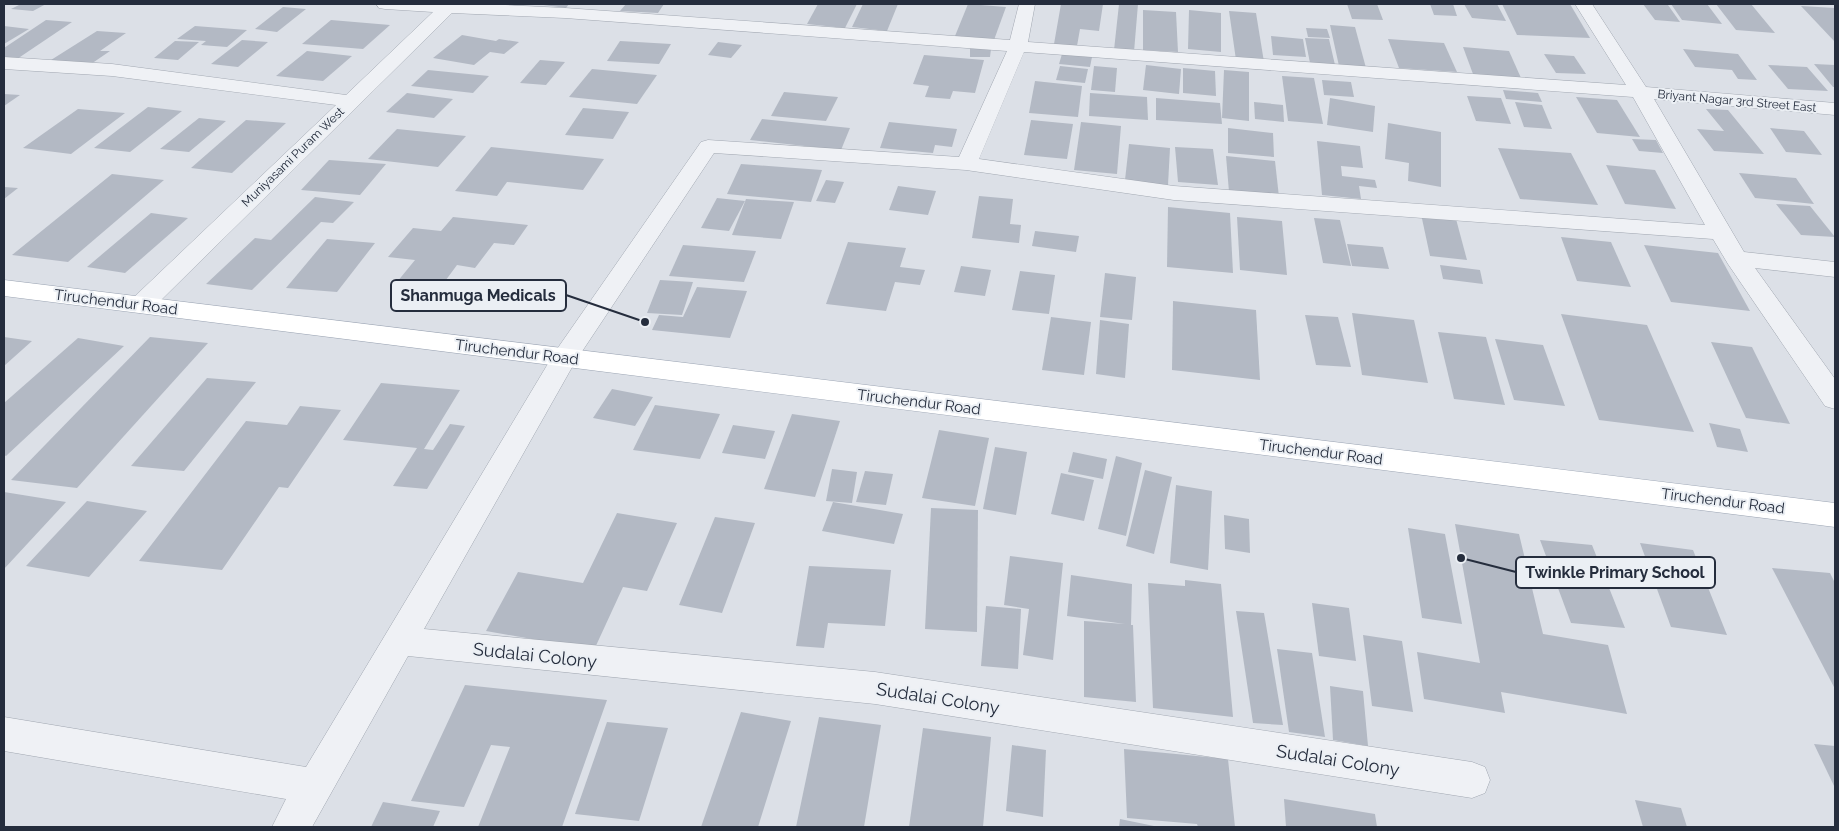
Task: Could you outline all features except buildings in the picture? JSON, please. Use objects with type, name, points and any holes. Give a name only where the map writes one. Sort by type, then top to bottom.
[{"type":"main road","name":"Tiruchendur Road","points":[[4,288],[1835,515]]},
{"type":"street","name":"Briyant Nagar 3rd Street East","points":[[385,4],[446,9],[565,13],[1017,48],[1640,92],[1835,109]]},
{"type":"street","points":[[966,164],[1017,48],[1027,4]]},
{"type":"street","points":[[1584,4],[1640,92],[1736,260],[1835,399]]},
{"type":"street","name":"Muniyasami Puram West","points":[[141,305],[446,9]]},
{"type":"street","points":[[4,62],[112,70],[350,101]]},
{"type":"street","points":[[291,827],[564,358],[708,146],[966,164],[1174,193],[1721,233]]},
{"type":"street","points":[[1736,260],[1835,269]]},
{"type":"street","name":"Sudalai Colony","points":[[400,641],[875,688],[1472,780]]},
{"type":"street","points":[[4,734],[315,786]]},
{"type":"place","name":"Shanmuga Medicals","points":[[645,322]]},
{"type":"place","name":"Twinkle Primary School","points":[[1461,558]]}]
